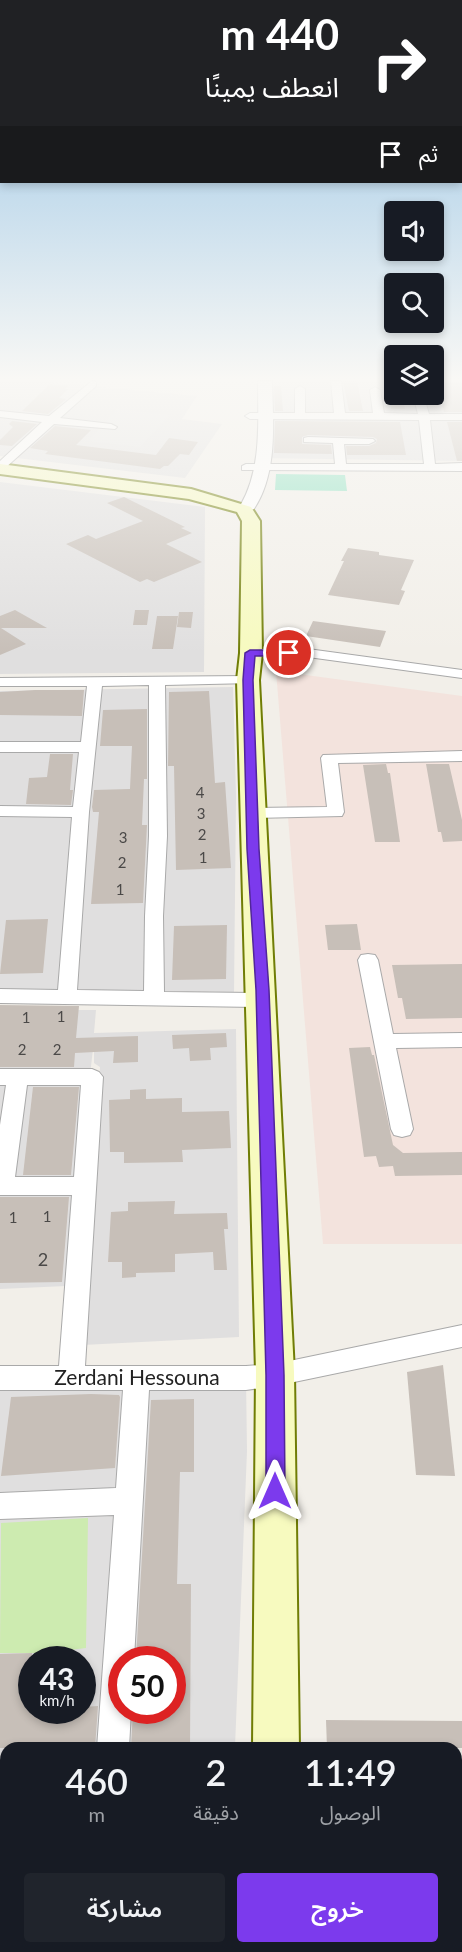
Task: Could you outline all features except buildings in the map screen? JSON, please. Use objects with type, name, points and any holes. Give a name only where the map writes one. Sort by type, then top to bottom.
[{"type":"main road","points":[[30,472],[191,494],[237,506],[251,521],[249,667],[253,813],[263,1000],[275,1375],[276,1742]]},
{"type":"main road","points":[[0,476],[237,506]]},
{"type":"street","points":[[237,506],[257,491],[253,472]]},
{"type":"street","points":[[0,682],[157,682],[249,667],[308,653],[462,674]]},
{"type":"street","points":[[67,996],[81,812],[95,682]]},
{"type":"street","points":[[154,997],[154,916],[158,836],[157,682]]},
{"type":"street","points":[[0,747],[88,747]]},
{"type":"street","points":[[253,813],[336,812],[329,758],[462,756]]},
{"type":"street","points":[[0,811],[81,812]]},
{"type":"street","points":[[368,960],[402,1129]]},
{"type":"street","points":[[0,996],[263,1000]]},
{"type":"street","points":[[384,1041],[462,1040]]},
{"type":"street","points":[[71,1379],[85,1186],[92,1077],[9,1077],[1,1186],[85,1186]]},
{"type":"street","name":"Zerdani Hessouna","points":[[0,1378],[246,1378],[275,1375],[462,1336]]},
{"type":"street","points":[[113,1742],[137,1379]]},
{"type":"street","points":[[0,1506],[128,1501]]},
{"type":"shaded area","points":[[135,472],[189,472],[185,478]]},
{"type":"shaded area","points":[[0,482],[205,507],[204,672],[0,674]]},
{"type":"shaded area","points":[[276,671],[462,696],[462,1244],[323,1244]]},
{"type":"shaded area","points":[[233,687],[236,796],[234,992],[0,990],[0,691]]},
{"type":"shaded area","points":[[0,1010],[96,1010],[94,1033],[236,1029],[239,1337],[83,1345],[100,1067],[94,1063],[94,1040],[66,1286],[0,1289]]},
{"type":"shaded area","points":[[0,1378],[246,1378],[247,1451],[235,1742],[0,1742]]},
{"type":"green space","points":[[276,474],[345,475],[347,491],[275,490]]},
{"type":"green space","points":[[88,1518],[86,1646],[18,1646],[18,1653],[0,1653],[1,1523]]},
{"type":"route","points":[[275,1491],[275,1375],[262,990],[253,849],[248,680],[250,653],[289,653]]}]
